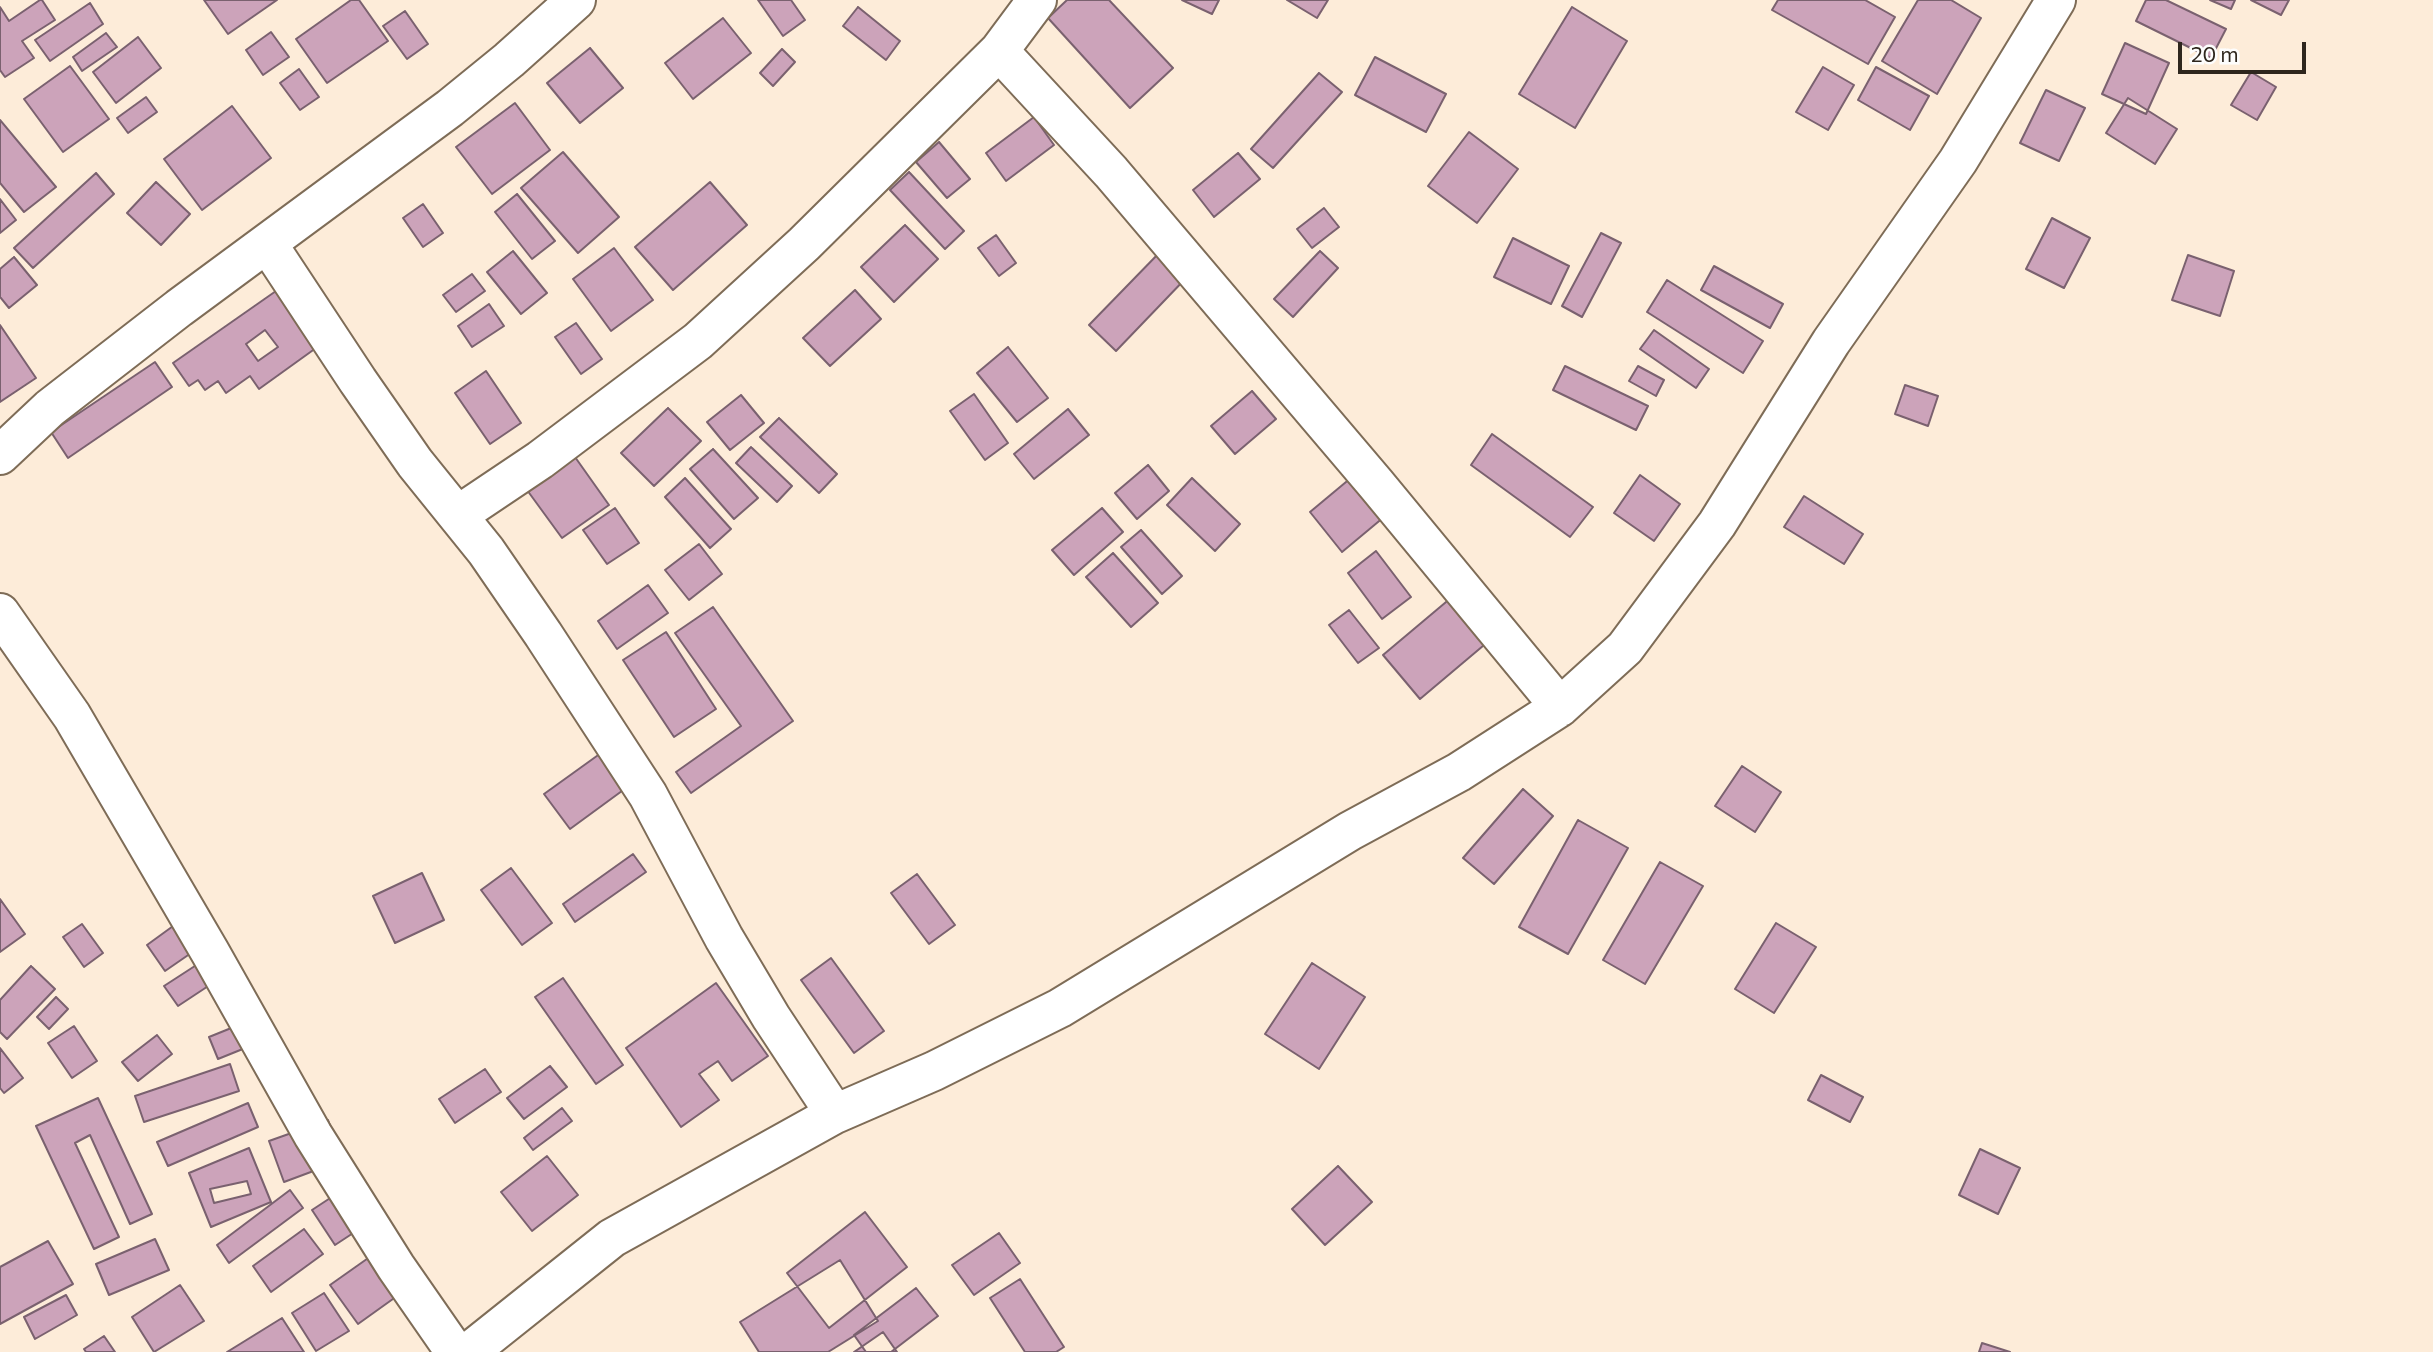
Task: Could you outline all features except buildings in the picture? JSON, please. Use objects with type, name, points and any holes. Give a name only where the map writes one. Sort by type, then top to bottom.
[{"type":"street","points":[[458,515],[540,460],[698,341],[804,244],[999,51],[1037,0]]},
{"type":"street","points":[[469,1352],[612,1238],[835,1114],[934,1071],[1059,1008],[1350,831],[1459,772],[1560,707],[1625,648],[1717,524],[1831,342],[1958,161],[2056,0]]},
{"type":"street","points":[[0,454],[50,408],[179,308],[450,108],[509,60],[554,7]]},
{"type":"street","points":[[999,51],[1111,173],[1376,484],[1560,707]]},
{"type":"street","points":[[267,243],[415,463],[458,515],[543,634],[640,784],[744,972],[835,1114]]},
{"type":"street","points":[[0,613],[72,716],[313,1135],[396,1266],[455,1352]]}]
